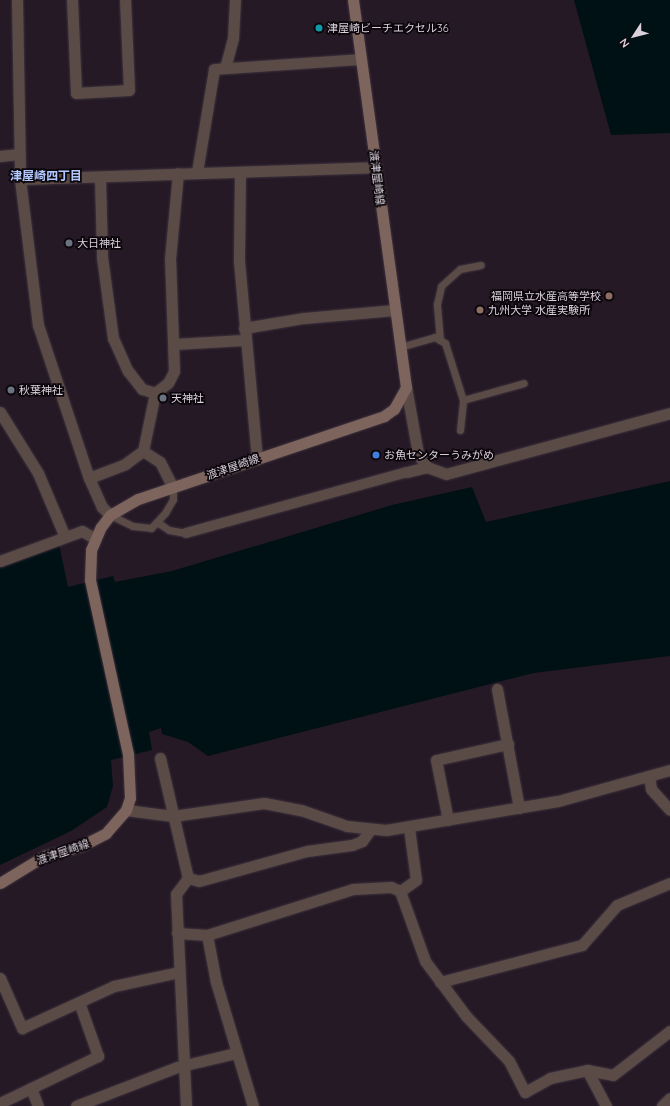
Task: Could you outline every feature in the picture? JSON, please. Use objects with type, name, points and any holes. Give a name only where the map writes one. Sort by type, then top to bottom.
[{"type":"main road","name":"渡津屋崎線","points":[[0,883],[44,856],[94,841],[126,810],[132,785],[128,754],[90,580],[89,564],[94,538],[110,515],[138,499],[384,416],[394,408],[406,387],[353,0]]},
{"type":"street","points":[[17,0],[20,179],[38,325],[89,478],[102,507],[110,515]]},
{"type":"street","points":[[72,0],[76,93],[129,90],[125,0]]},
{"type":"street","points":[[225,68],[233,38],[235,0]]},
{"type":"street","points":[[197,172],[214,69],[361,59]]},
{"type":"street","points":[[0,156],[19,154]]},
{"type":"street","points":[[20,179],[100,178],[197,172],[240,173],[376,167]]},
{"type":"street","points":[[89,478],[125,464],[143,451],[155,393],[171,380],[174,344],[170,259],[178,173]]},
{"type":"street","points":[[240,173],[239,261],[244,340],[257,459]]},
{"type":"street","points":[[100,178],[102,257],[113,338],[128,371],[142,389],[155,393]]},
{"type":"street","points":[[244,328],[304,318],[395,310]]},
{"type":"street","points":[[174,344],[244,340]]},
{"type":"street","points":[[406,387],[418,454],[427,467]]},
{"type":"street","points":[[0,412],[38,472],[64,537]]},
{"type":"street","points":[[186,532],[427,467],[446,474],[670,413]]},
{"type":"street","points":[[143,451],[160,462],[173,487]]},
{"type":"street","points":[[0,560],[82,531],[94,538]]},
{"type":"street","points":[[497,689],[519,808]]},
{"type":"street","points":[[448,820],[436,760],[508,744]]},
{"type":"street","points":[[160,758],[188,878]]},
{"type":"street","points":[[126,810],[173,816],[264,803],[370,830],[409,828],[519,808],[670,770]]},
{"type":"street","points":[[649,776],[651,788],[670,810]]},
{"type":"street","points":[[400,891],[416,880],[409,828]]},
{"type":"street","points":[[188,878],[199,881],[307,851],[352,845],[362,842],[370,830]]},
{"type":"street","points":[[186,1106],[187,1067],[176,933],[176,894],[188,878]]},
{"type":"street","points":[[440,982],[582,945],[616,905],[670,882]]},
{"type":"street","points":[[176,933],[207,935],[353,889],[390,887],[400,891],[425,962],[466,1016],[509,1061],[525,1092],[550,1078],[587,1070],[613,1075],[670,1031]]},
{"type":"street","points":[[207,935],[216,982],[253,1106]]},
{"type":"street","points":[[0,978],[22,1028],[132,980],[179,972]]},
{"type":"street","points":[[0,1103],[98,1056],[79,1002]]},
{"type":"street","points":[[76,1106],[177,1067],[187,1067],[236,1052]]},
{"type":"street","points":[[587,1070],[606,1106]]},
{"type":"street","points":[[31,1088],[38,1106]]},
{"type":"street","points":[[662,1106],[670,1098]]},
{"type":"lane","points":[[440,340],[437,304],[441,286],[460,269],[481,264]]},
{"type":"lane","points":[[400,347],[435,337],[450,350],[463,400],[460,430]]},
{"type":"lane","points":[[463,400],[524,384]]},
{"type":"lane","points":[[110,515],[144,529],[157,522],[173,500],[173,487]]},
{"type":"lane","points":[[157,522],[169,530],[186,532]]},
{"type":"shaded area","points":[[574,0],[670,0],[670,133],[611,135]]},
{"type":"shaded area","points":[[670,481],[670,656],[534,673],[208,756],[188,742],[162,734],[161,728],[149,732],[152,750],[111,760],[113,786],[107,807],[71,831],[0,865],[0,565],[59,544],[68,587],[113,576],[115,582],[172,571],[392,505],[472,487],[486,522]]},
{"type":"place","name":"津屋崎ビーチエクセル36","points":[[319,28]]},
{"type":"place","name":"大日神社","points":[[69,243]]},
{"type":"place","name":"福岡県立水産高等学校","points":[[609,296]]},
{"type":"place","name":"九州大学 水産実験所","points":[[480,310]]},
{"type":"place","name":"秋葉神社","points":[[11,390]]},
{"type":"place","name":"天神社","points":[[163,398]]},
{"type":"place","name":"お魚センターうみがめ","points":[[376,455]]},
{"type":"district","name":"津屋崎四丁目","points":[[46,176]]}]
